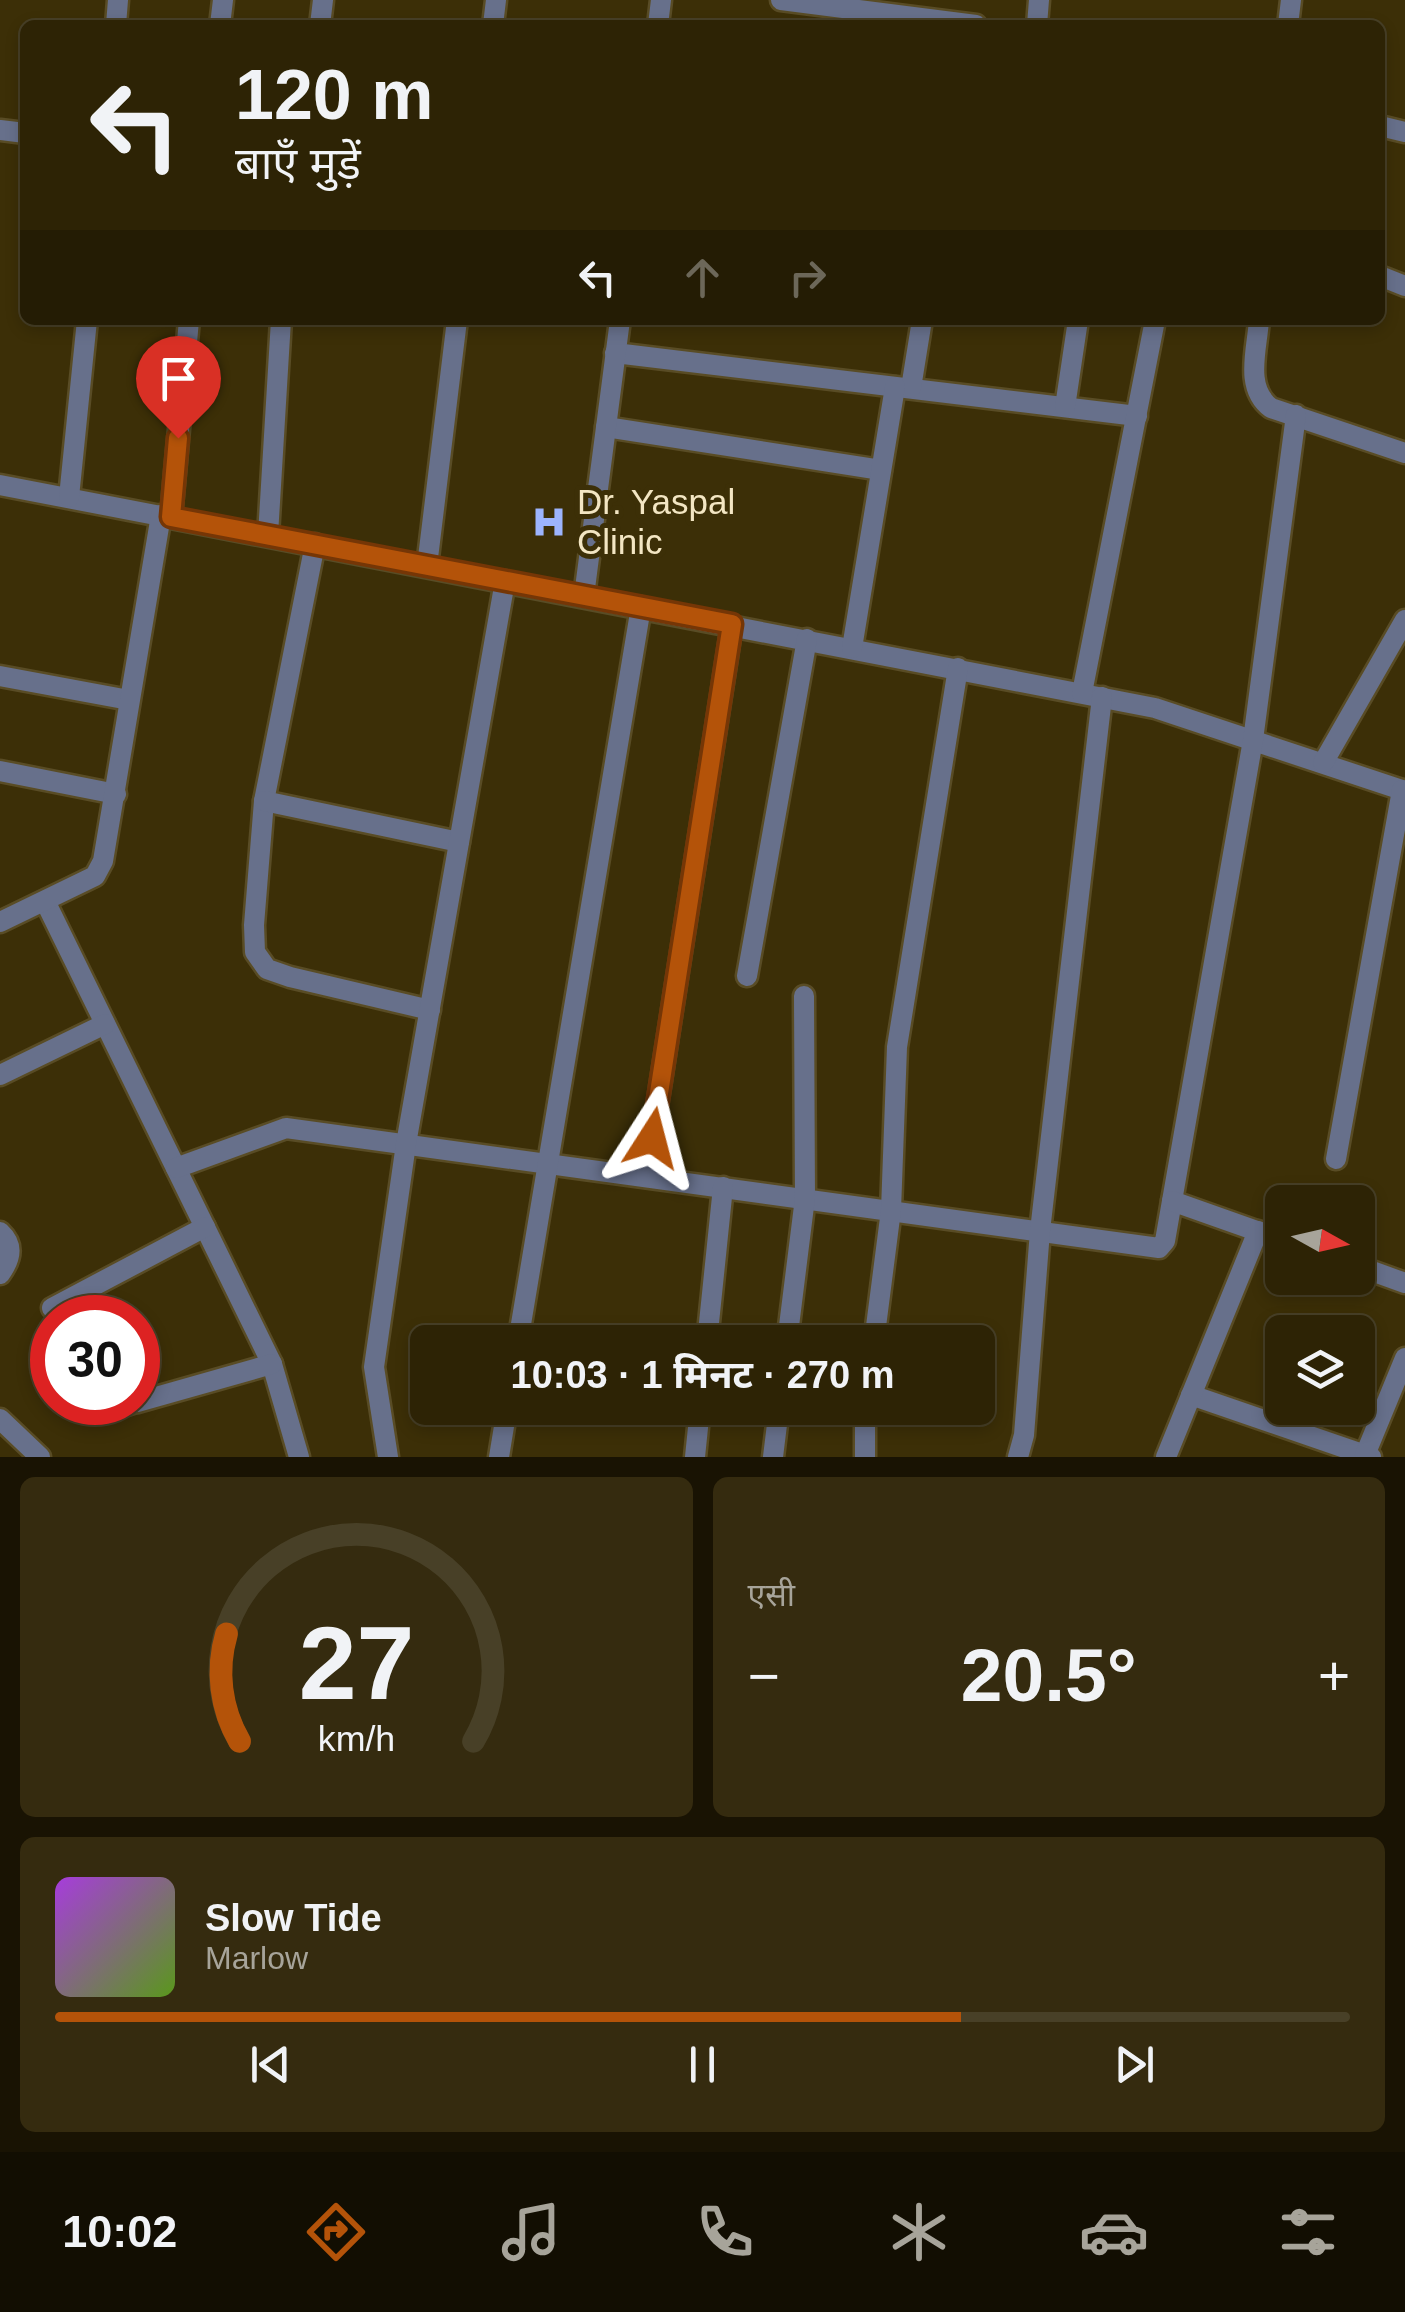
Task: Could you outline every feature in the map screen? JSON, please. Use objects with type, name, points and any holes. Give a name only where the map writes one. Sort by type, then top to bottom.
[{"type":"street","points":[[781,0],[896,8],[951,20]]},
{"type":"street","points":[[70,497],[87,325]]},
{"type":"street","points":[[0,922],[94,876],[108,845],[129,700],[166,516],[189,325]]},
{"type":"street","points":[[268,535],[281,325]]},
{"type":"street","points":[[427,566],[456,325]]},
{"type":"street","points":[[584,596],[619,325]]},
{"type":"street","points":[[852,648],[881,470],[921,325]]},
{"type":"street","points":[[1065,407],[1077,325]]},
{"type":"street","points":[[1018,1457],[1024,1434],[1092,695],[1154,325]]},
{"type":"street","points":[[1259,325],[1254,384],[1262,402],[1405,453]]},
{"type":"street","points":[[616,352],[1136,416]]},
{"type":"street","points":[[176,1168],[286,1128],[1159,1248],[1165,1241],[1253,740],[1296,416]]},
{"type":"street","points":[[606,427],[881,470]]},
{"type":"street","points":[[0,485],[1155,708],[1404,790],[1396,886],[1336,1159]]},
{"type":"street","points":[[315,544],[264,801],[254,925],[256,952],[268,969],[290,978],[430,1010]]},
{"type":"street","points":[[388,1457],[374,1367],[406,1144],[506,581]]},
{"type":"street","points":[[521,1325],[641,607]]},
{"type":"street","points":[[1323,763],[1405,620]]},
{"type":"street","points":[[646,1177],[732,624]]},
{"type":"street","points":[[747,976],[807,640]]},
{"type":"street","points":[[876,1325],[891,1210],[897,1047],[958,668]]},
{"type":"street","points":[[0,676],[129,700]]},
{"type":"street","points":[[0,772],[116,794]]},
{"type":"street","points":[[264,801],[459,842]]},
{"type":"street","points":[[45,901],[272,1364],[299,1457]]},
{"type":"street","points":[[789,1325],[805,1198],[804,996]]},
{"type":"street","points":[[0,1075],[106,1024]]},
{"type":"street","points":[[709,1325],[724,1187]]},
{"type":"street","points":[[1172,1201],[1265,1234]]},
{"type":"street","points":[[77,1295],[205,1227]]},
{"type":"street","points":[[1166,1457],[1258,1231]]},
{"type":"street","points":[[0,1232],[9,1240],[10,1250],[0,1274]]},
{"type":"street","points":[[1375,1272],[1405,1283]]},
{"type":"street","points":[[1191,1395],[1368,1456],[1405,1358]]},
{"type":"street","points":[[160,1396],[272,1364]]},
{"type":"street","points":[[1,1423],[40,1457]]},
{"type":"street","points":[[500,1457],[505,1425]]},
{"type":"street","points":[[680,1457],[695,1456],[698,1425]]},
{"type":"street","points":[[774,1457],[777,1425]]},
{"type":"street","points":[[864,1425],[865,1457]]},
{"type":"place","name":"Dr. Yaspal Clinic","points":[[549,522]]},
{"type":"route","points":[[178,438],[171,517],[732,624],[652,1138]]}]
